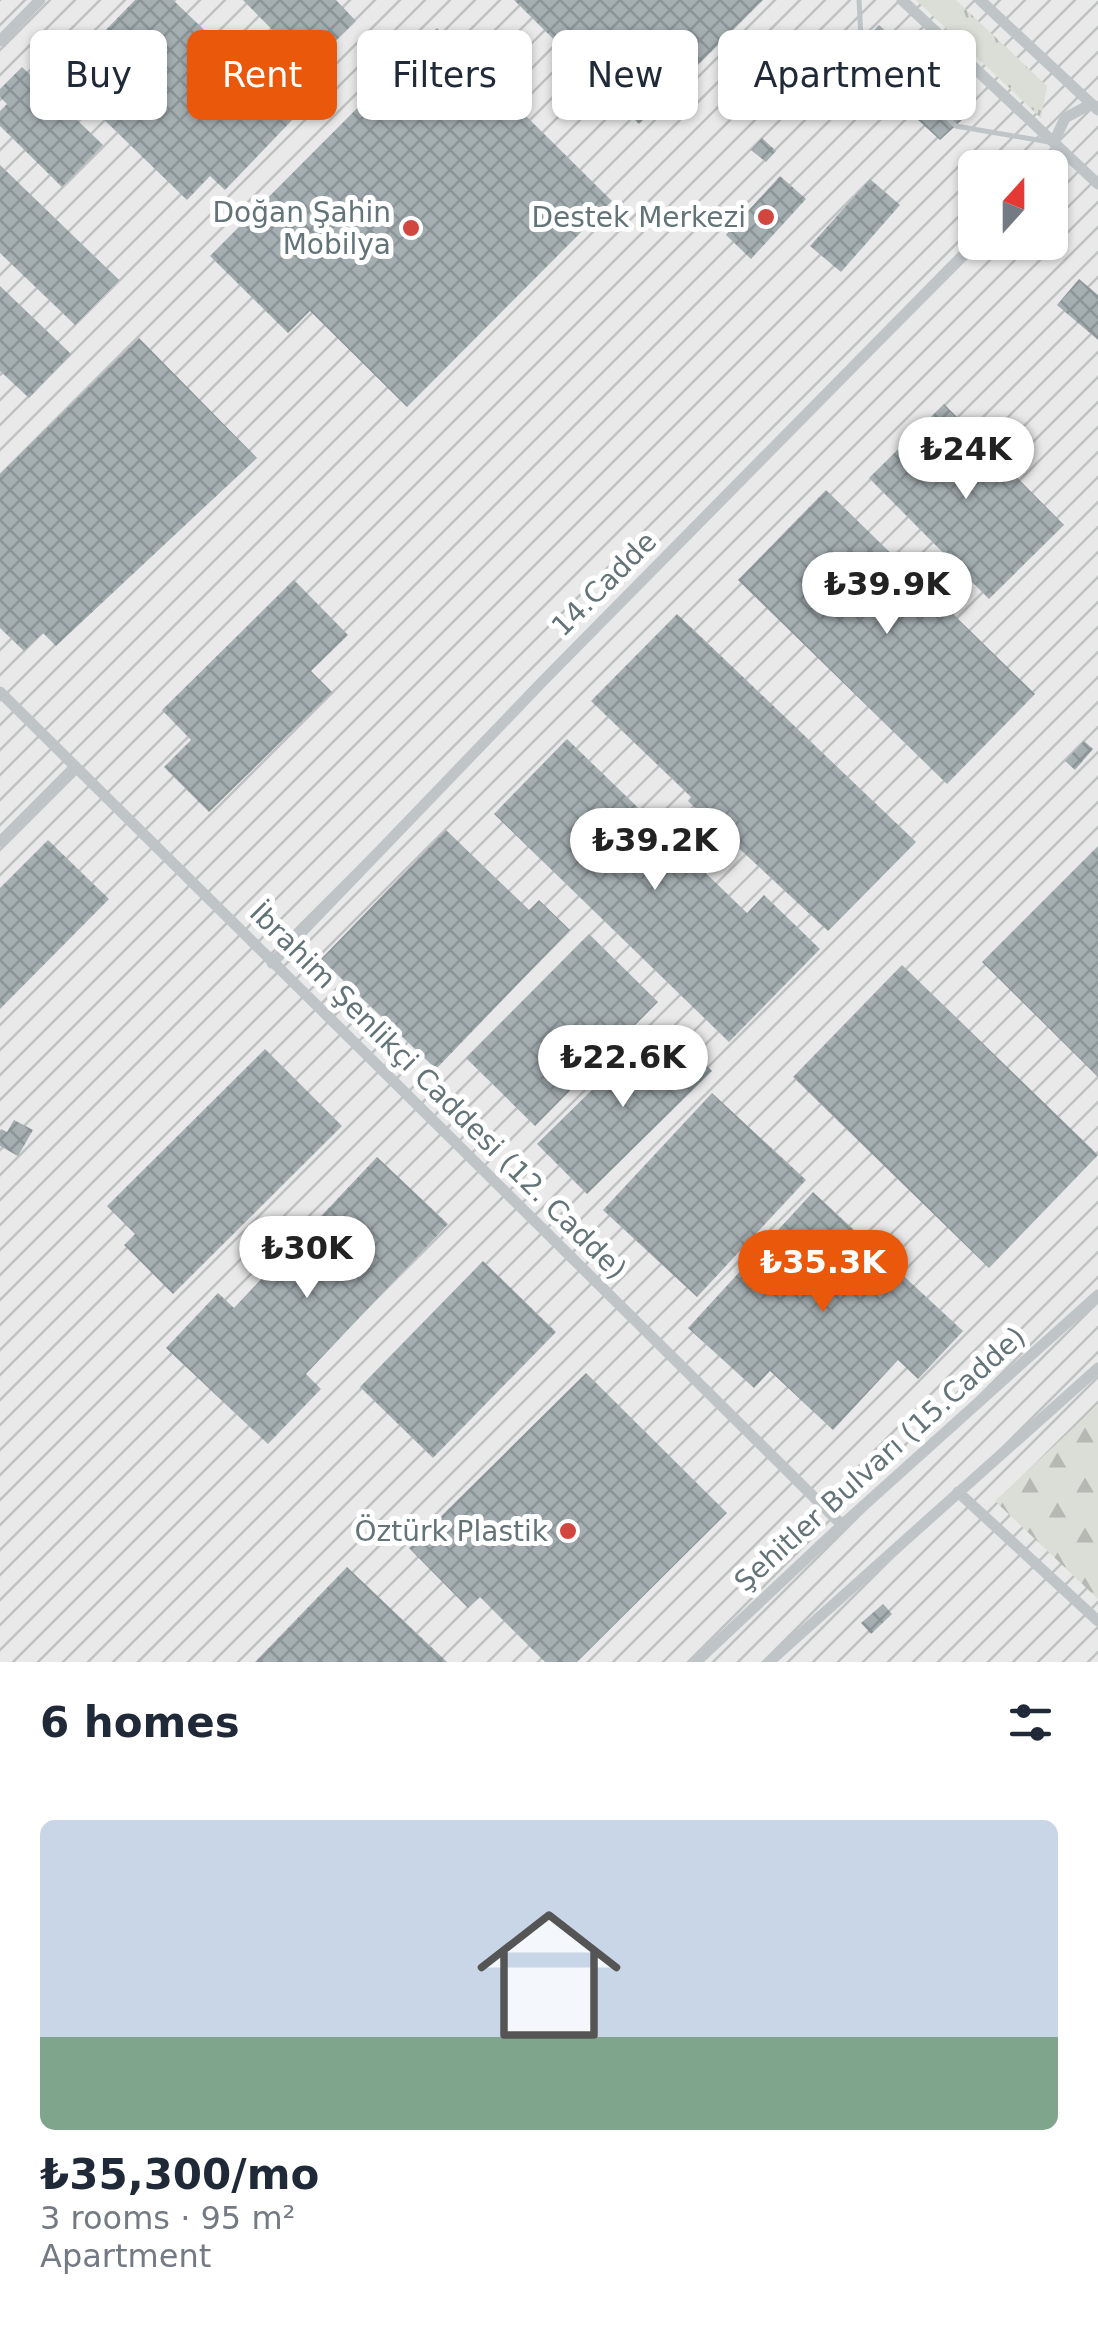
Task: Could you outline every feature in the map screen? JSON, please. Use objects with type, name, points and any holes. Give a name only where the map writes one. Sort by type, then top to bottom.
[{"type":"street","points":[[0,41],[40,0]]},
{"type":"street","points":[[902,0],[1062,150]]},
{"type":"street","points":[[980,0],[1096,108],[1065,118],[1054,142]]},
{"type":"street","points":[[1068,155],[1092,170],[1098,184]]},
{"type":"street","name":"14.Cadde","points":[[272,963],[544,680],[958,260]]},
{"type":"street","name":"İbrahim Şenlikçi Caddesi (12. Cadde)","points":[[0,692],[842,1525]]},
{"type":"street","points":[[0,842],[75,767]]},
{"type":"street","name":"Şehitler Bulvarı (15.Cadde)","points":[[696,1662],[1098,1295]]},
{"type":"street","points":[[769,1662],[1098,1368]]},
{"type":"street","points":[[958,1492],[1098,1621]]},
{"type":"lane","points":[[859,0],[861,38],[956,126],[1054,142]]},
{"type":"shaded area","points":[[0,0],[1098,0],[1098,1662],[0,1662]]},
{"type":"green space","points":[[916,0],[956,0],[1047,86],[1041,118],[976,57],[976,30],[948,30]]},
{"type":"green space","points":[[1098,1405],[1098,1599],[995,1501]]},
{"type":"building","points":[[135,0],[173,0],[204,30],[187,30],[187,120],[292,120],[225,190],[210,176],[187,200],[104,120],[167,120],[167,30],[106,30]]},
{"type":"building","points":[[243,0],[336,0],[356,21],[337,40],[337,30],[273,30]]},
{"type":"building","points":[[514,0],[763,0],[733,30],[718,30],[718,45],[698,65],[698,30],[552,30],[552,38]]},
{"type":"building","points":[[22,67],[30,75],[30,120],[77,120],[103,145],[62,187],[0,126],[0,111],[7,104],[0,97],[0,89]]},
{"type":"building","name":"Doğan Şahin Mobilya","points":[[357,108],[357,120],[530,120],[612,201],[407,407],[310,311],[288,333],[210,256]]},
{"type":"building","points":[[918,120],[962,120],[940,140]]},
{"type":"building","points":[[762,138],[776,151],[766,162],[751,150]]},
{"type":"building","points":[[0,165],[119,280],[75,325],[0,253]]},
{"type":"building","name":"Destek Merkezi","points":[[780,176],[806,199],[751,259],[726,235]]},
{"type":"building","name":"Destek Merkezi","points":[[870,179],[900,205],[841,272],[810,246]]},
{"type":"building","points":[[1079,279],[1098,295],[1098,340],[1057,305]]},
{"type":"building","points":[[0,286],[71,354],[29,398],[0,371]]},
{"type":"building","points":[[139,338],[257,458],[56,646],[43,633],[24,651],[0,628],[0,474]]},
{"type":"building","points":[[944,404],[1064,525],[989,599],[869,478]]},
{"type":"building","points":[[826,490],[1035,694],[947,784],[738,580]]},
{"type":"building","points":[[294,580],[348,635],[311,671],[332,692],[209,812],[164,767],[191,740],[162,710]]},
{"type":"building","points":[[677,614],[916,842],[828,931],[688,801],[691,797],[591,701]]},
{"type":"building","points":[[567,739],[747,913],[764,895],[820,949],[729,1042],[494,814]]},
{"type":"building","points":[[1084,741],[1093,749],[1075,770],[1065,761]]},
{"type":"building","points":[[446,830],[529,910],[539,900],[570,930],[436,1069],[321,959]]},
{"type":"building","points":[[48,840],[109,899],[0,1009],[0,888]]},
{"type":"building","points":[[1098,846],[1098,1077],[982,962]]},
{"type":"building","points":[[589,934],[658,1002],[535,1126],[466,1058]]},
{"type":"building","points":[[902,965],[1098,1155],[989,1268],[793,1077]]},
{"type":"building","points":[[652,1031],[677,1055],[687,1046],[712,1071],[587,1194],[537,1144]]},
{"type":"building","points":[[265,1049],[342,1126],[173,1294],[124,1245],[135,1234],[107,1206]]},
{"type":"building","points":[[712,1093],[806,1180],[697,1297],[603,1210]]},
{"type":"building","points":[[14,1120],[33,1130],[18,1156],[0,1146],[1,1129],[7,1132]]},
{"type":"building","points":[[377,1157],[448,1224],[306,1374],[321,1389],[268,1444],[166,1348],[218,1293],[234,1308]]},
{"type":"building","points":[[813,1192],[963,1331],[918,1379],[898,1360],[833,1430],[770,1371],[754,1388],[688,1328]]},
{"type":"building","points":[[483,1261],[556,1332],[433,1458],[360,1387]]},
{"type":"building","name":"Öztürk Plastik","points":[[586,1373],[727,1513],[577,1662],[545,1662],[480,1597],[468,1608],[409,1548]]},
{"type":"building","points":[[347,1567],[447,1662],[255,1662]]},
{"type":"building","points":[[883,1604],[892,1614],[871,1634],[861,1623]]},
{"type":"place","name":"Destek Merkezi","points":[[766,217]]},
{"type":"place","name":"Doğan Şahin Mobilya","points":[[411,228]]},
{"type":"place","name":"Öztürk Plastik","points":[[568,1531]]}]
